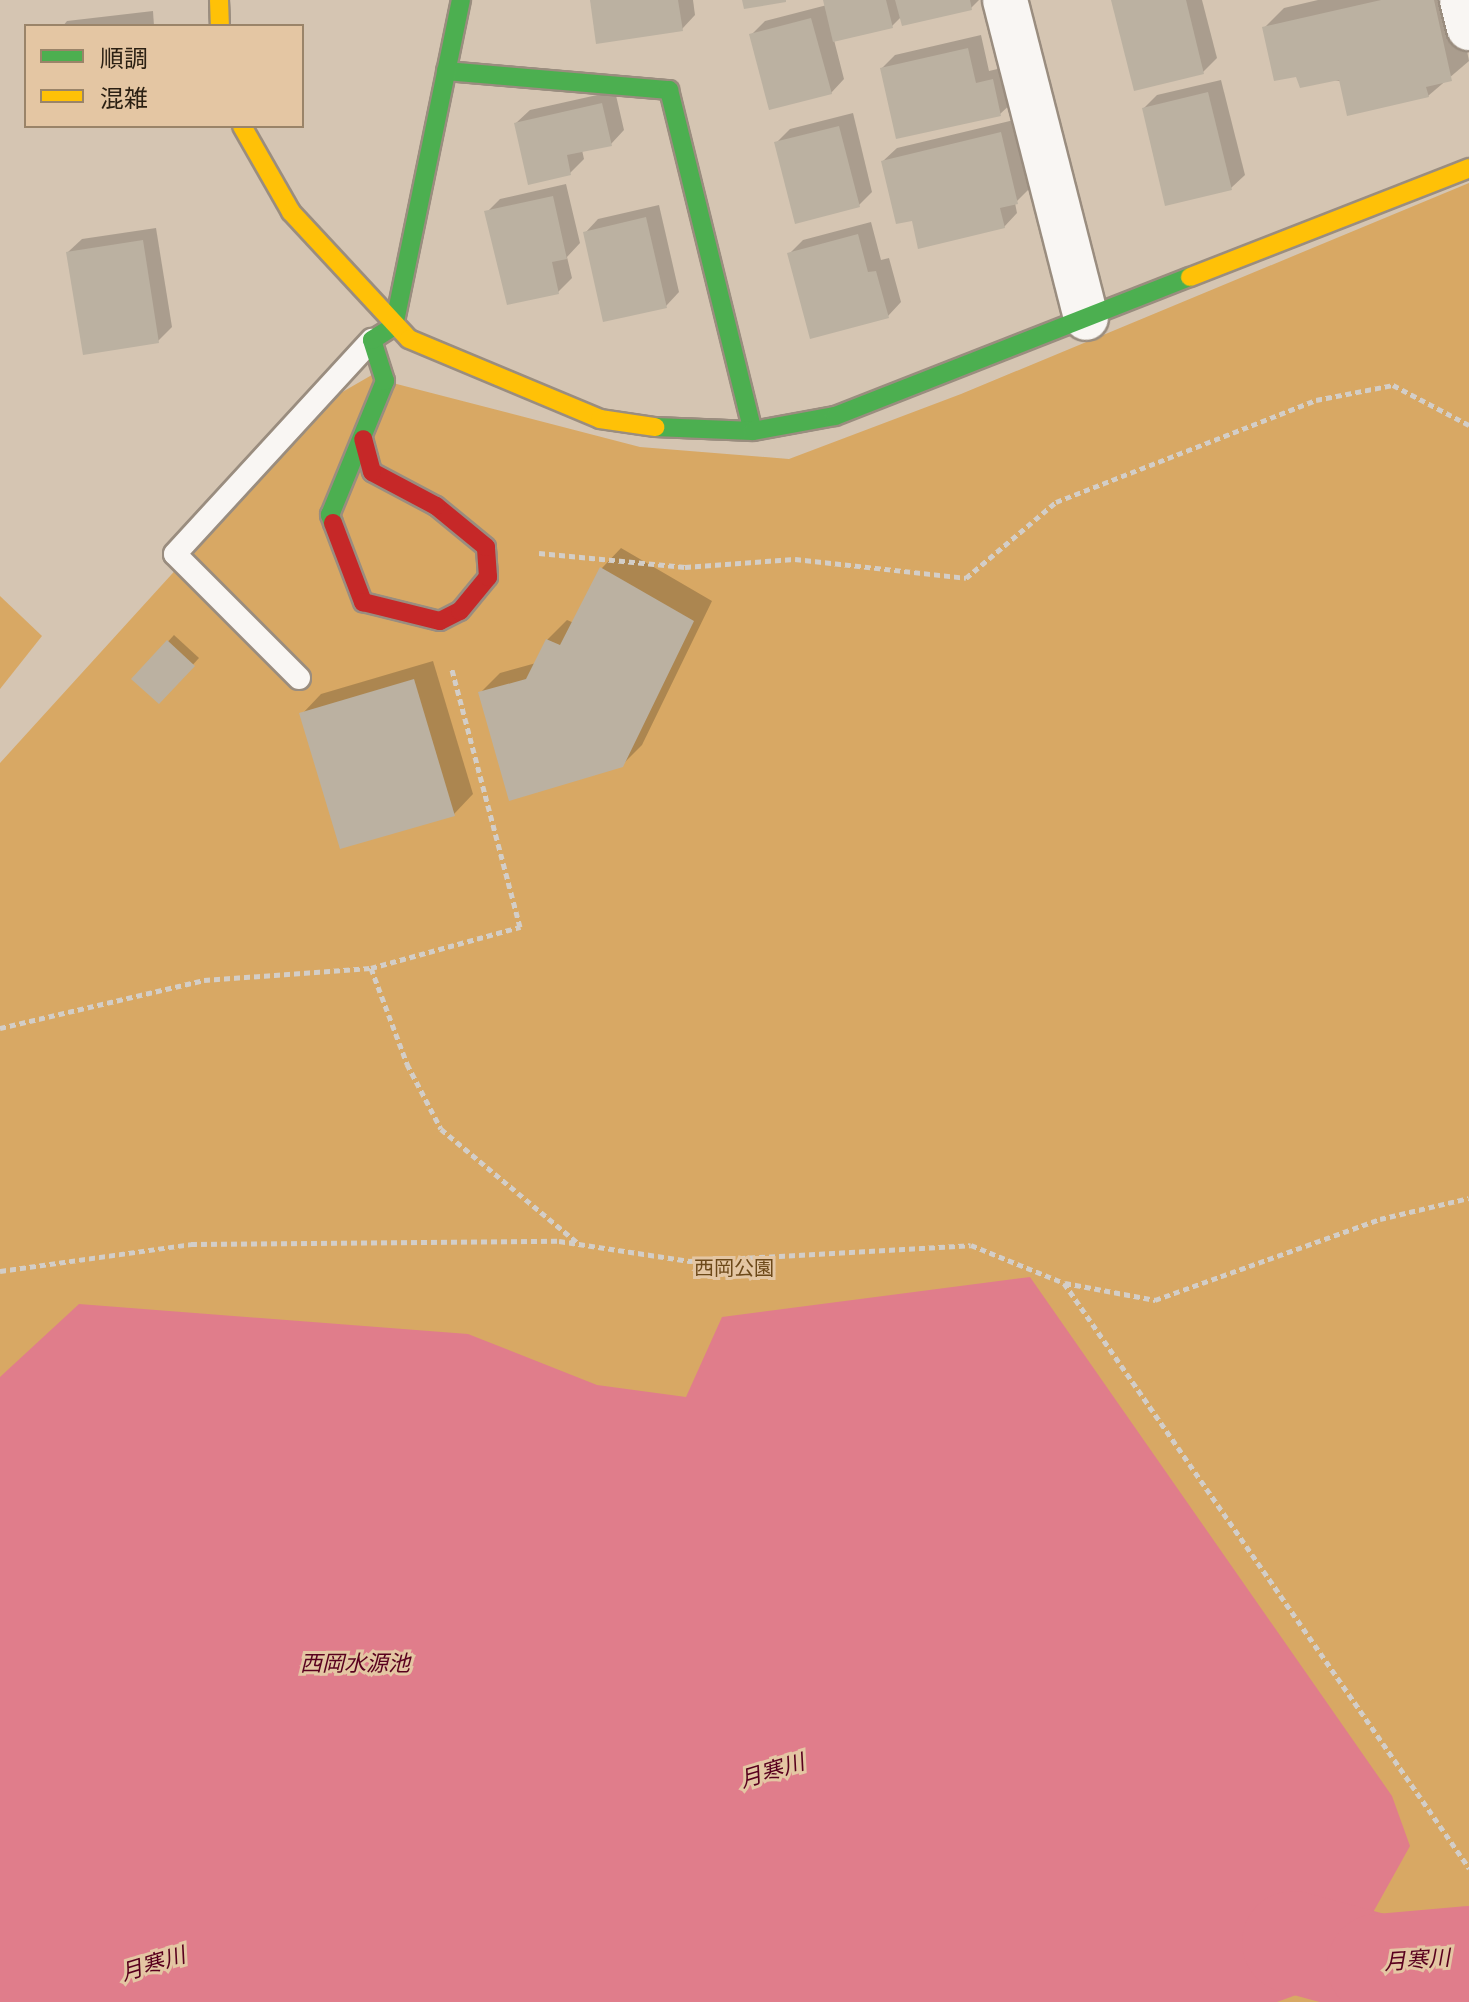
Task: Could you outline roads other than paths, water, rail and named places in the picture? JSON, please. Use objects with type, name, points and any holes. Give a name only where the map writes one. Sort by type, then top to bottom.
[{"type":"street","points":[[219,0],[220,24]]},
{"type":"street","points":[[363,439],[372,472],[436,506],[486,547],[488,577],[460,611],[440,621],[363,602],[330,515],[385,381],[372,340],[394,326],[461,0]]},
{"type":"street","points":[[1005,0],[1086,318]]},
{"type":"street","points":[[1462,0],[1469,28]]},
{"type":"street","points":[[446,71],[669,90],[753,431]]},
{"type":"street","points":[[243,128],[291,212],[394,326],[474,369],[600,419],[670,429],[753,431],[835,416],[1469,168]]},
{"type":"lane","points":[[299,678],[175,554],[372,340]]},
{"type":"water","name":"西岡水源池","points":[[1030,1277],[1392,1796],[1410,1846],[1366,1925],[1378,1965],[1277,2002],[0,2002],[0,1377],[79,1304],[468,1334],[597,1385],[686,1397],[722,1317]]},
{"type":"waterway","name":"月寒川","points":[[1293,1942],[1378,1965],[1469,1957]]},
{"type":"park label","name":"西岡公園","points":[[734,1268]]}]
